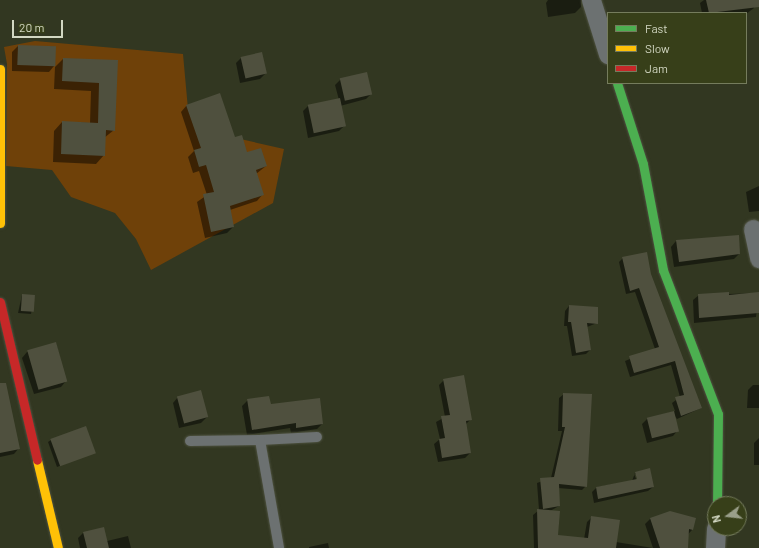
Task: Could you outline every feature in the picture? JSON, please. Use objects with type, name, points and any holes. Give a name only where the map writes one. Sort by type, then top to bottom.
[{"type":"street","points":[[591,0],[607,51]]},
{"type":"street","points":[[0,69],[0,223]]},
{"type":"street","points":[[617,84],[643,164],[663,270],[718,414],[717,496]]},
{"type":"street","points":[[753,229],[759,258]]},
{"type":"street","points":[[0,302],[58,548]]},
{"type":"street","points":[[715,548],[716,536]]},
{"type":"lane","points":[[190,441],[260,440],[317,437]]},
{"type":"lane","points":[[260,440],[279,548]]},
{"type":"shaded area","points":[[35,41],[183,54],[188,109],[227,136],[284,149],[273,203],[151,270],[136,239],[115,213],[71,197],[52,170],[6,166],[7,64],[4,47]]},
{"type":"building","points":[[706,0],[759,0],[759,7],[709,12]]},
{"type":"building","points":[[18,45],[56,46],[55,66],[17,65]]},
{"type":"building","points":[[262,52],[267,73],[246,78],[241,57]]},
{"type":"building","points":[[63,58],[118,60],[115,131],[106,130],[105,156],[61,154],[62,121],[98,123],[99,83],[62,81]]},
{"type":"building","points":[[367,72],[372,94],[345,101],[340,78]]},
{"type":"building","points":[[220,93],[235,137],[242,135],[247,152],[261,148],[267,166],[256,170],[264,195],[230,206],[234,227],[211,232],[203,194],[214,192],[206,165],[199,167],[194,150],[201,148],[186,105]]},
{"type":"building","points":[[340,98],[346,126],[314,133],[308,105]]},
{"type":"building","points":[[739,235],[740,254],[679,262],[676,240]]},
{"type":"building","points":[[647,252],[651,274],[702,408],[681,416],[675,397],[684,395],[675,361],[634,373],[629,356],[659,347],[639,288],[630,291],[622,257]]},
{"type":"building","points":[[729,292],[729,295],[759,292],[759,313],[699,318],[698,294]]},
{"type":"building","points":[[22,294],[35,295],[34,312],[21,311]]},
{"type":"building","points":[[569,305],[598,307],[598,324],[587,323],[591,350],[576,353],[571,322],[568,322]]},
{"type":"building","points":[[56,342],[67,381],[38,390],[27,350]]},
{"type":"building","points":[[464,375],[472,420],[466,421],[471,453],[442,458],[439,439],[445,438],[441,416],[450,415],[443,379]]},
{"type":"building","points":[[0,383],[6,383],[20,449],[0,453]]},
{"type":"building","points":[[201,390],[208,417],[184,424],[177,396]]},
{"type":"building","points":[[563,393],[592,394],[587,487],[559,484],[560,506],[543,509],[540,478],[554,477],[565,427],[562,427]]},
{"type":"building","points":[[269,396],[271,404],[320,398],[323,424],[296,428],[296,423],[252,430],[247,399]]},
{"type":"building","points":[[674,411],[679,431],[652,438],[647,418]]},
{"type":"building","points":[[86,426],[96,453],[60,466],[50,439]]},
{"type":"building","points":[[650,468],[654,487],[598,499],[596,487],[637,479],[635,472]]},
{"type":"building","points":[[537,509],[560,511],[558,535],[588,538],[591,516],[620,520],[616,548],[538,548]]},
{"type":"building","points":[[670,511],[696,518],[693,530],[689,529],[688,548],[660,548],[650,518]]},
{"type":"building","points":[[104,527],[109,548],[87,548],[83,532]]},
{"type":"traffic: fast","points":[[617,84],[643,164],[663,270],[718,414],[717,496]]},
{"type":"traffic: slow","points":[[0,69],[0,223]]},
{"type":"traffic: slow","points":[[37,460],[58,548]]},
{"type":"traffic: jam","points":[[0,302],[37,460]]}]
